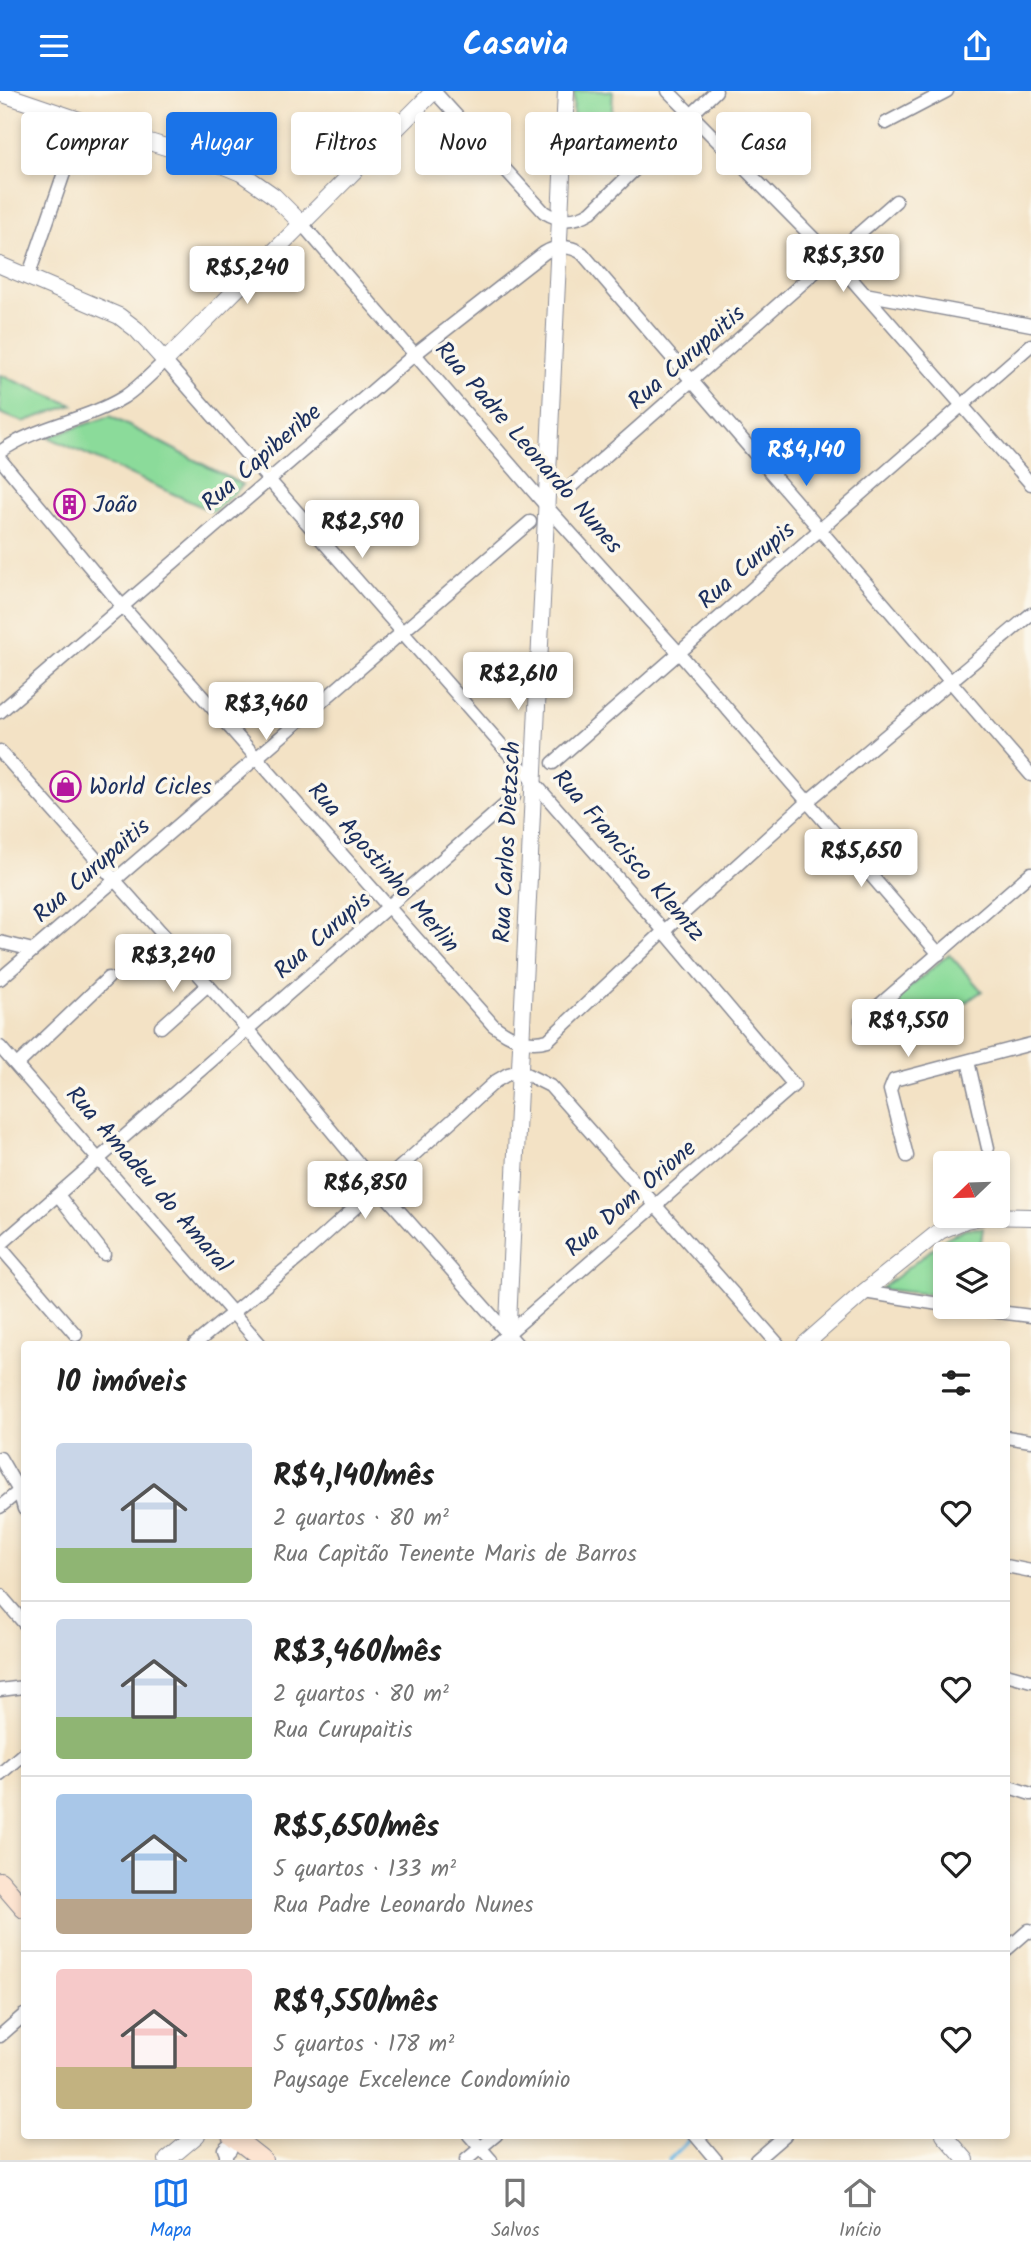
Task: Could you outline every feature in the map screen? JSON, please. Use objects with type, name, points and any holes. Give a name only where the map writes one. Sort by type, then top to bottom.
[{"type":"main road","points":[[0,1881],[21,1906]]},
{"type":"main road","points":[[236,2139],[263,2160]]},
{"type":"street","points":[[0,452],[35,431],[99,409],[125,396],[165,361],[434,91],[544,212],[560,220],[573,220],[591,212],[630,175]]},
{"type":"street","name":"Rua Carlos Dietzsch","points":[[507,1341],[566,91]]},
{"type":"street","points":[[668,91],[689,112]]},
{"type":"street","points":[[695,112],[716,91]]},
{"type":"street","points":[[886,123],[947,91]]},
{"type":"street","name":"Rua Padre Leonardo Nunes","points":[[0,93],[56,112]]},
{"type":"street","points":[[702,125],[833,257],[1031,484]]},
{"type":"street","name":"Rua Padre Leonardo Nunes","points":[[152,143],[241,173],[274,197],[302,224],[939,954]]},
{"type":"street","points":[[28,277],[63,175]]},
{"type":"street","name":"Rua Curupaitis","points":[[567,489],[896,201]]},
{"type":"street","points":[[559,247],[570,247],[582,253],[1031,775]]},
{"type":"street","name":"Rua Capiberibe","points":[[0,712],[415,354],[544,253],[559,247]]},
{"type":"street","name":"Rua Francisco Klemtz","points":[[0,265],[119,316],[136,329],[664,931],[794,1085]]},
{"type":"street","points":[[865,294],[1031,325]]},
{"type":"street","name":"Rua Curupis","points":[[553,763],[1031,345]]},
{"type":"street","name":"Rua Agostinho Merlin","points":[[0,459],[123,607],[493,1025],[506,1035],[522,1041]]},
{"type":"street","name":"Rua Curupaitis","points":[[0,979],[530,522]]},
{"type":"street","points":[[522,1041],[548,1040],[808,801],[1031,614]]},
{"type":"street","points":[[0,751],[248,1030],[506,1341]]},
{"type":"street","name":"Rua Curupis","points":[[0,1246],[514,797]]},
{"type":"street","points":[[861,1021],[1031,873]]},
{"type":"street","points":[[0,942],[33,950]]},
{"type":"street","points":[[17,1065],[108,978]]},
{"type":"street","points":[[161,1027],[208,985]]},
{"type":"street","points":[[907,1156],[890,1090],[894,1080],[1031,1044]]},
{"type":"street","name":"Rua Amadeu do Amaral","points":[[0,1047],[257,1341]]},
{"type":"street","points":[[968,1061],[988,1148]]},
{"type":"street","points":[[199,1341],[378,1187],[496,1081],[520,1071],[550,1086],[776,1341]]},
{"type":"street","name":"Rua Dom Orione","points":[[508,1341],[794,1085]]},
{"type":"street","points":[[58,1195],[104,1254]]},
{"type":"street","points":[[808,1341],[940,1231],[976,1218],[1031,1217]]},
{"type":"street","points":[[0,1246],[76,1335]]},
{"type":"street","points":[[864,1292],[933,1303]]},
{"type":"street","points":[[1010,1313],[1031,1316]]},
{"type":"street","points":[[1010,1438],[1031,1441]]},
{"type":"street","points":[[0,1458],[21,1487]]},
{"type":"street","points":[[0,1507],[21,1489]]},
{"type":"street","points":[[1010,1567],[1031,1571]]},
{"type":"street","points":[[0,1595],[21,1620]]},
{"type":"street","points":[[1010,1675],[1031,1681]]},
{"type":"street","points":[[0,1690],[21,1687]]},
{"type":"street","points":[[0,1774],[21,1756]]},
{"type":"street","points":[[1010,1787],[1031,1794]]},
{"type":"street","points":[[1010,1946],[1030,1931]]},
{"type":"street","points":[[0,2036],[21,2018]]},
{"type":"street","points":[[167,2160],[192,2139]]},
{"type":"street","points":[[472,2139],[491,2160]]},
{"type":"street","points":[[467,2160],[490,2139]]},
{"type":"street","points":[[698,2139],[716,2160]]},
{"type":"street","points":[[756,2160],[780,2139]]},
{"type":"street","points":[[948,2139],[966,2160]]},
{"type":"green space","points":[[574,91],[613,91],[612,112],[573,112]]},
{"type":"green space","points":[[0,375],[73,405],[23,422],[0,413]]},
{"type":"green space","points":[[110,416],[243,485],[213,512],[48,437]]},
{"type":"green space","points":[[949,954],[982,991],[949,1014],[855,1034]]},
{"type":"green space","points":[[964,1229],[983,1229],[981,1242],[941,1242]]},
{"type":"green space","points":[[933,1248],[933,1295],[881,1289]]},
{"type":"waterway","points":[[669,2160],[690,2139]]},
{"type":"place","name":"João","points":[[70,505]]},
{"type":"place","name":"World Cicles","points":[[66,787]]}]
